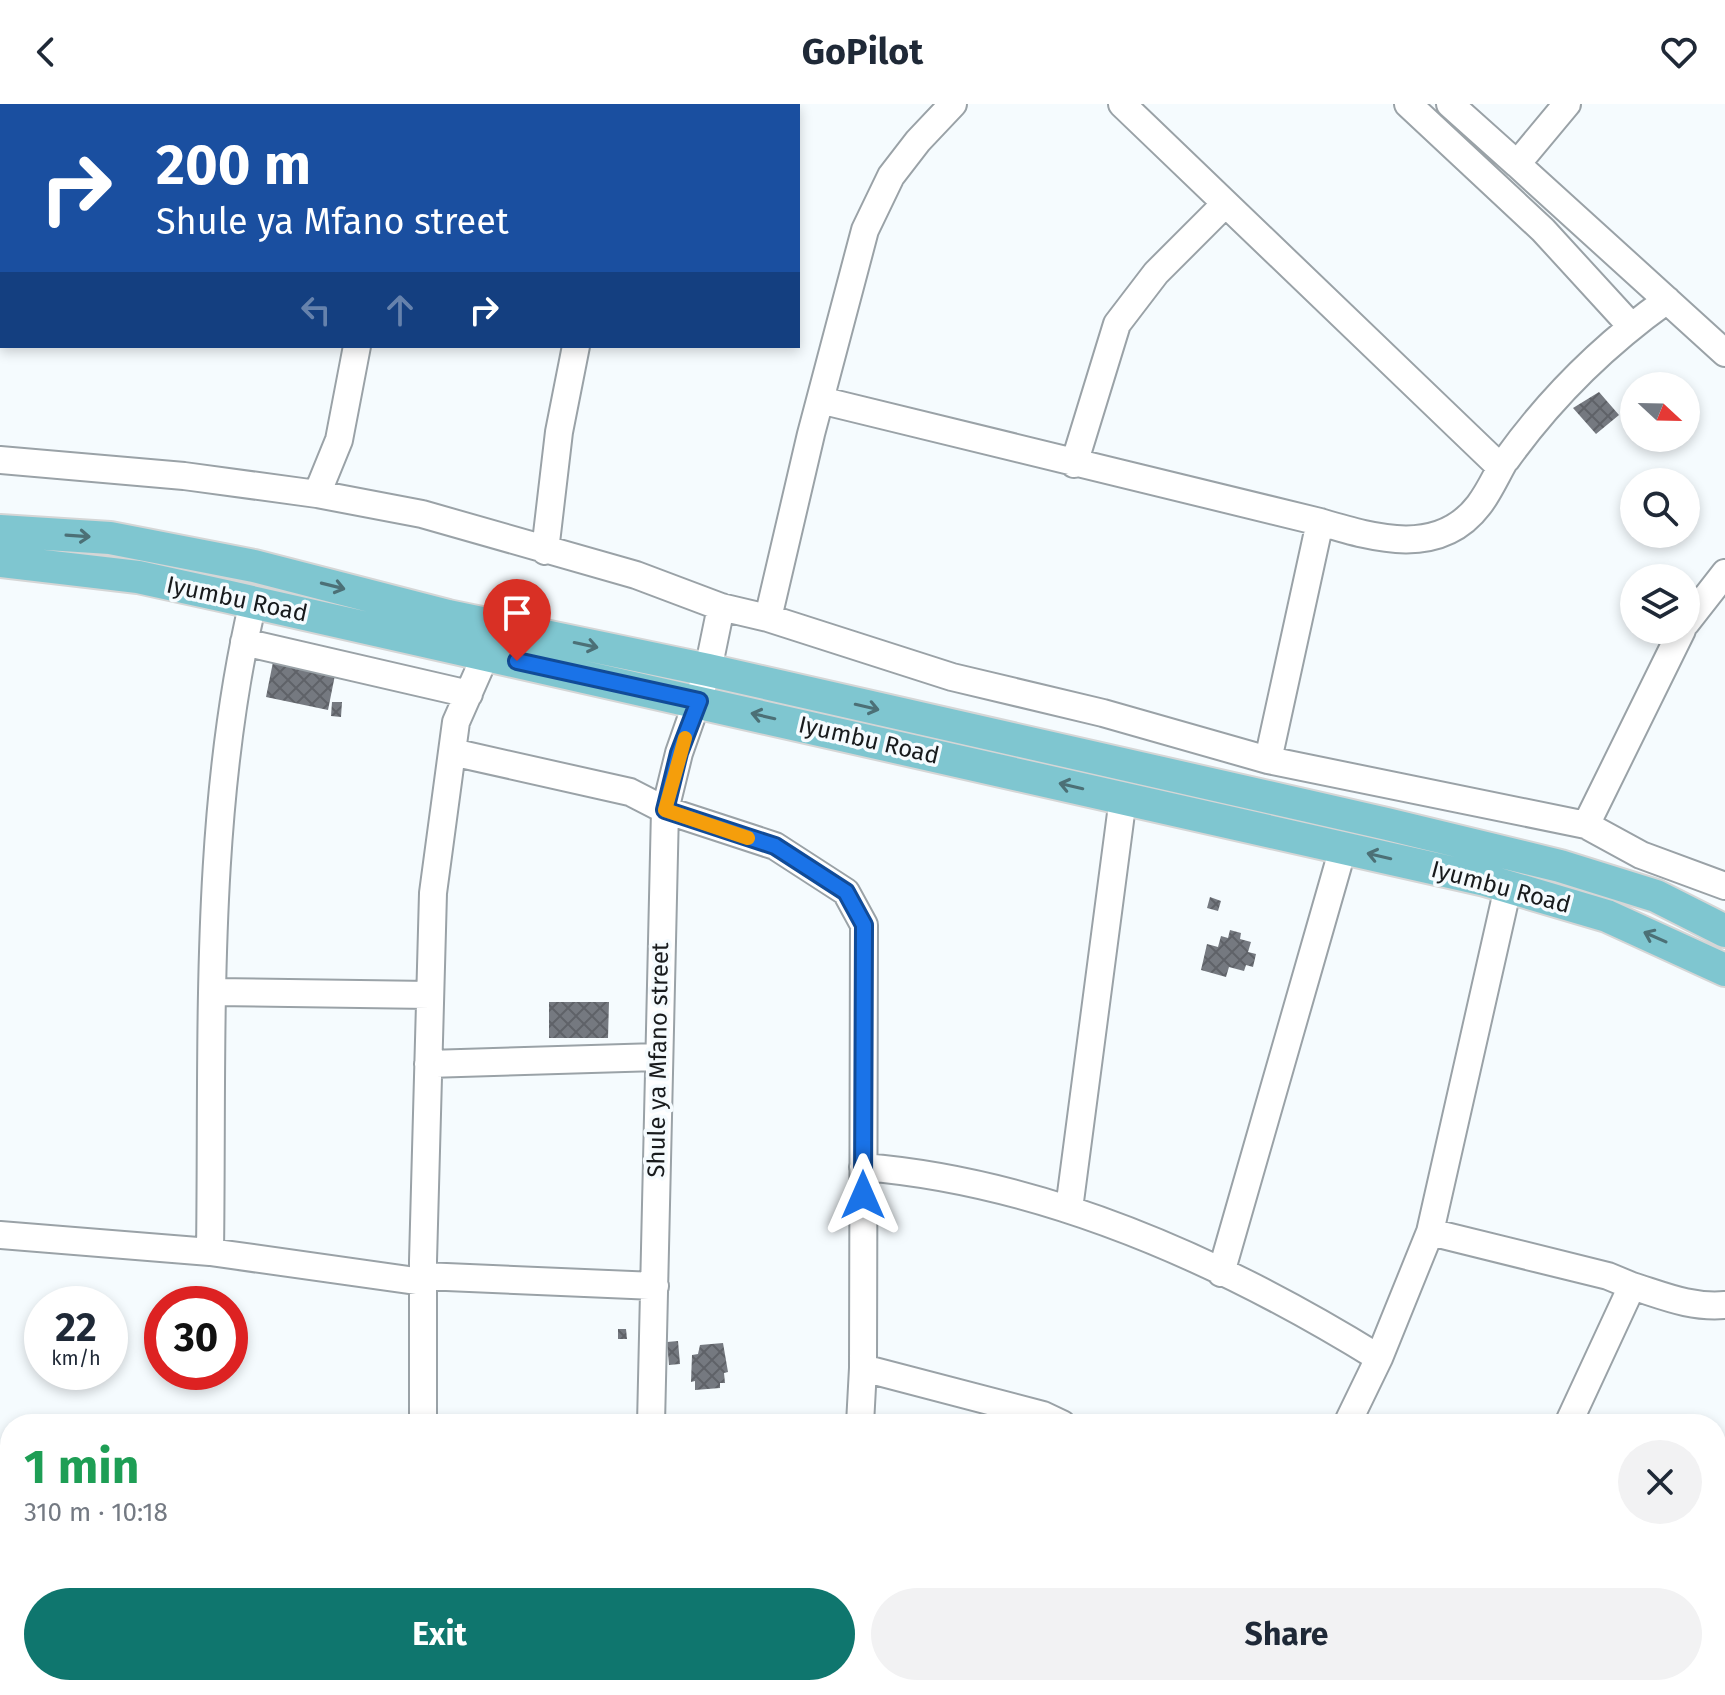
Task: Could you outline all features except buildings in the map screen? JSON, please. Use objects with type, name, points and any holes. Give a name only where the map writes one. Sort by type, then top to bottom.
[{"type":"main road","name":"Iyumbu Road","points":[[0,531],[110,538],[254,566],[448,616],[708,670],[1560,866],[1656,896],[1725,931]]},
{"type":"main road","name":"Iyumbu Road","points":[[0,561],[138,577],[699,701],[1508,887],[1607,916],[1725,970]]},
{"type":"street","points":[[768,618],[820,400],[865,230],[891,176],[953,104]]},
{"type":"street","points":[[1122,104],[1495,462],[1504,462]]},
{"type":"street","points":[[1408,104],[1543,230],[1631,326]]},
{"type":"street","points":[[1450,104],[1725,353]]},
{"type":"street","points":[[1517,164],[1567,104]]},
{"type":"street","points":[[1074,464],[1117,324],[1156,273],[1225,204]]},
{"type":"street","points":[[820,400],[1320,522],[1377,539],[1432,537],[1451,531],[1468,518],[1539,414],[1631,326],[1667,300]]},
{"type":"street","points":[[317,494],[339,440],[357,348]]},
{"type":"street","points":[[545,551],[559,432],[576,348]]},
{"type":"street","points":[[0,460],[78,465],[317,494],[422,514],[636,575],[721,607],[768,618],[952,677],[1103,713],[1268,760],[1586,825],[1641,855],[1725,886]]},
{"type":"street","points":[[1268,760],[1320,522]]},
{"type":"street","points":[[1700,605],[1725,573]]},
{"type":"street","points":[[210,1252],[216,883],[231,715],[253,602]]},
{"type":"street","name":"Shule ya Mfano street","points":[[651,1414],[665,810],[679,753],[708,670],[721,607]]},
{"type":"street","points":[[244,642],[469,694]]},
{"type":"street","points":[[1586,825],[1675,644]]},
{"type":"street","points":[[423,1414],[423,1279],[433,893],[456,722],[486,654]]},
{"type":"street","points":[[452,752],[630,792],[665,810],[775,846],[846,892],[864,925],[861,1414]]},
{"type":"street","points":[[1069,1209],[1123,798]]},
{"type":"street","points":[[1221,1273],[1343,848]]},
{"type":"street","points":[[1352,1414],[1379,1358],[1430,1232],[1508,887]]},
{"type":"street","points":[[213,992],[430,995]]},
{"type":"street","points":[[428,1064],[658,1057]]},
{"type":"street","points":[[863,1167],[930,1172],[1069,1209],[1153,1241],[1296,1307],[1379,1358]]},
{"type":"street","points":[[1430,1232],[1608,1276],[1697,1307],[1725,1305]]},
{"type":"street","points":[[0,1235],[210,1252],[423,1279],[655,1286]]},
{"type":"street","points":[[1573,1414],[1632,1286]]},
{"type":"street","points":[[863,1368],[1039,1414]]},
{"type":"slow traffic","points":[[685,738],[665,810],[748,838]]},
{"type":"route","points":[[517,661],[699,701],[679,753],[665,810],[775,846],[846,892],[864,925],[863,1195]]}]
